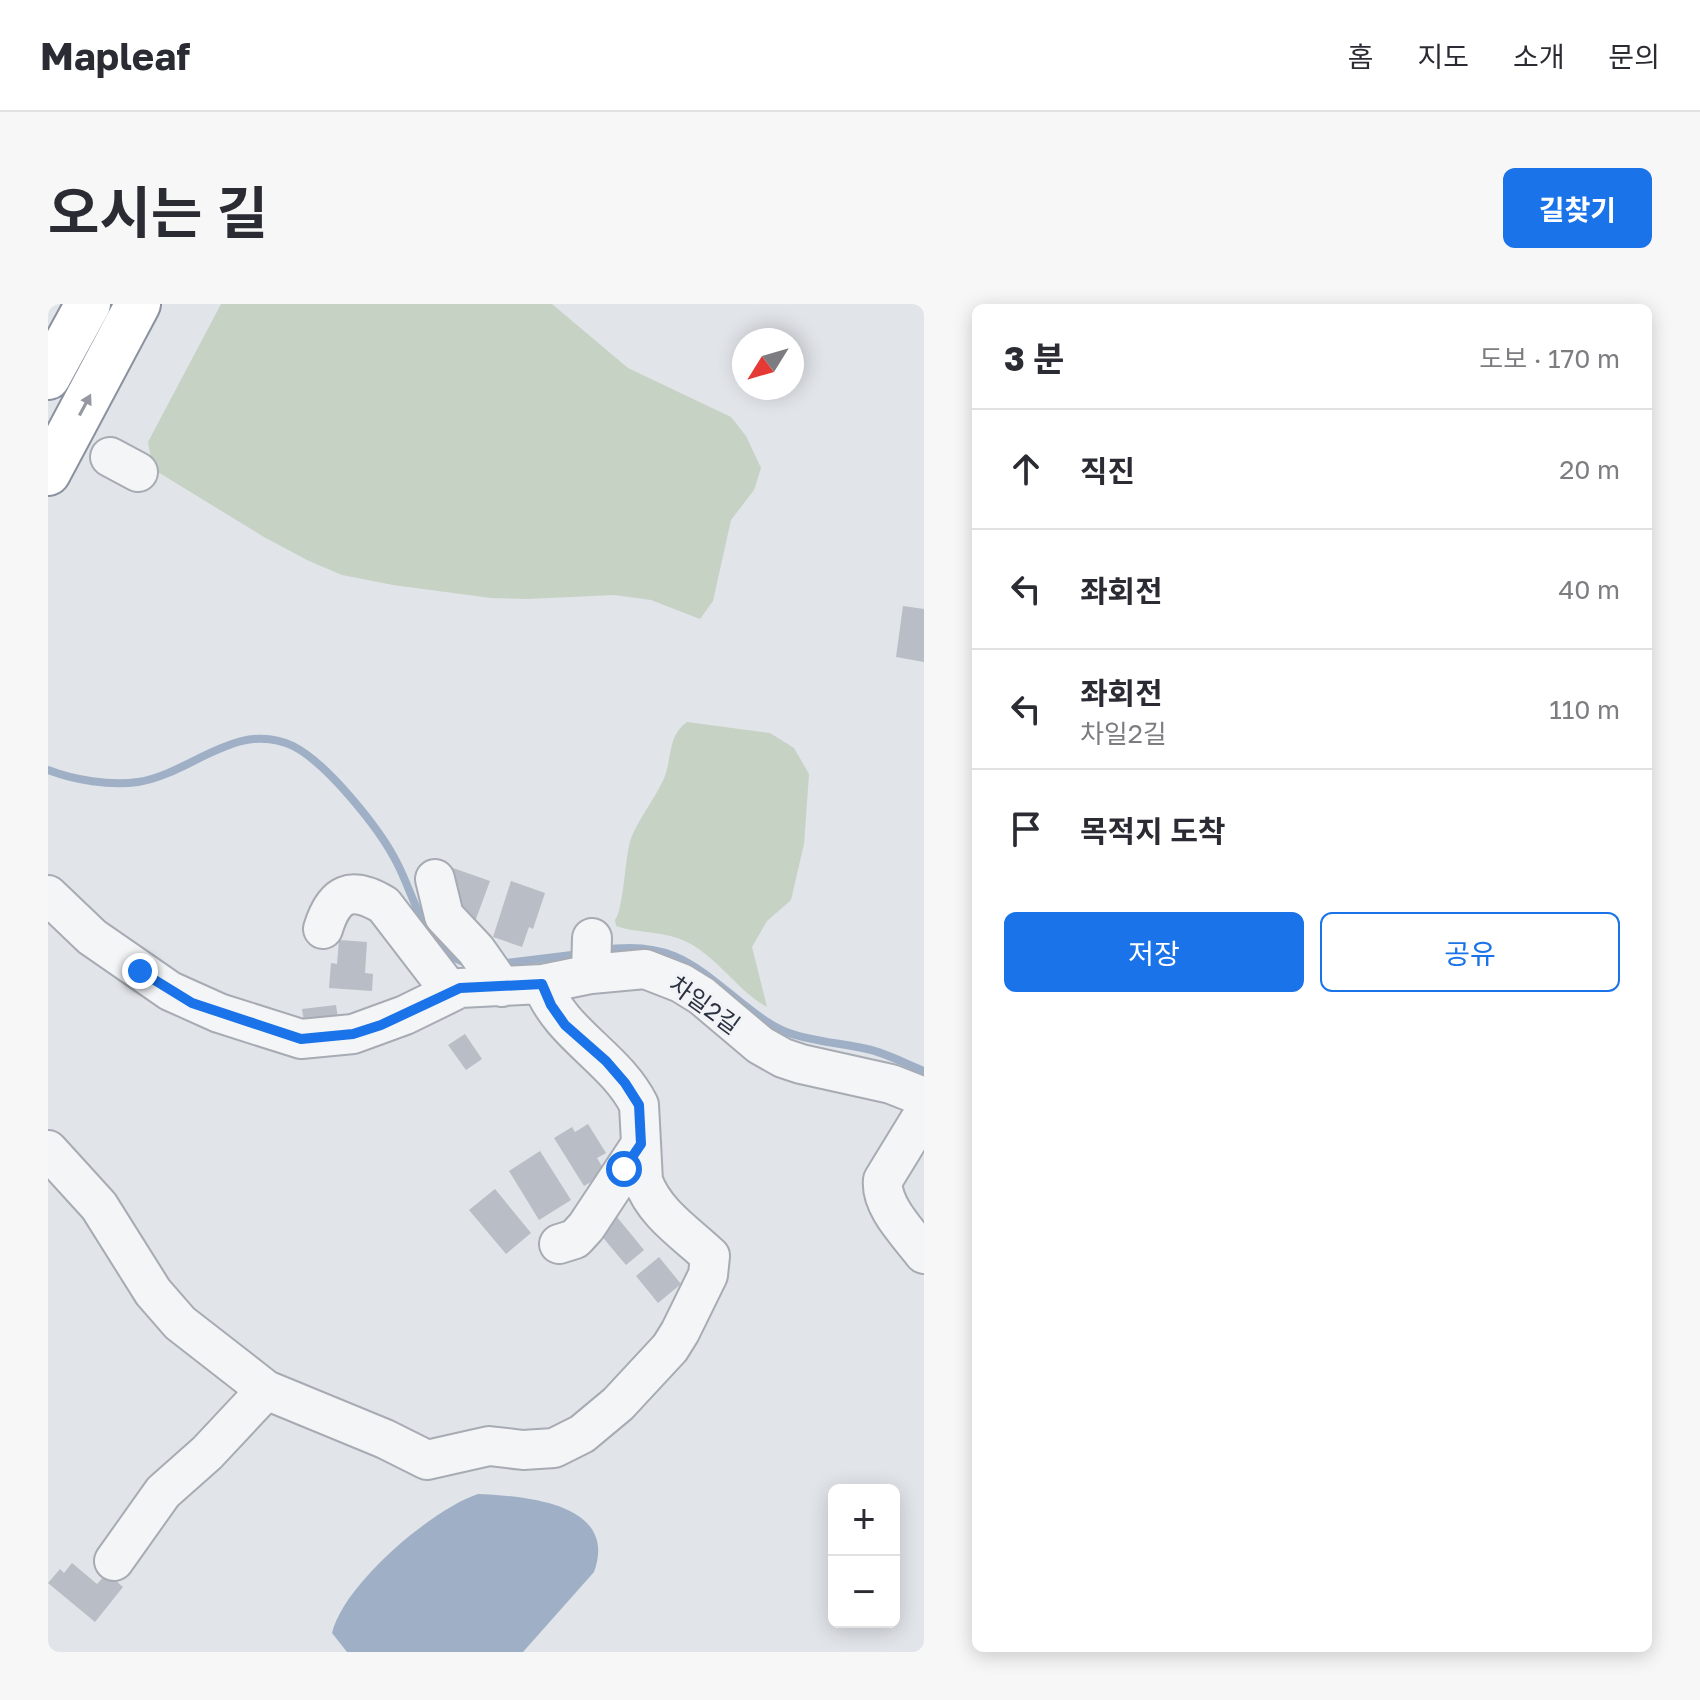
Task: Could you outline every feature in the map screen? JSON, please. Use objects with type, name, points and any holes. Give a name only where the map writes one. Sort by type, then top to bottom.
[{"type":"highway","points":[[48,377],[88,304]]},
{"type":"highway","points":[[48,473],[138,304]]},
{"type":"street","points":[[435,879],[444,916],[476,950],[502,987]]},
{"type":"street","name":"차일2길","points":[[48,895],[92,937],[170,991],[219,1013],[301,1039],[353,1034],[381,1025],[450,991],[542,984],[592,956],[663,974],[702,996],[760,1045],[783,1058],[891,1084],[924,1097]]},
{"type":"street","points":[[323,929],[329,909],[338,899],[351,895],[373,898],[384,905],[450,991]]},
{"type":"street","points":[[48,1150],[99,1206],[163,1306],[180,1323],[266,1390],[385,1439],[427,1460],[489,1446],[532,1450],[554,1448],[582,1434],[618,1404],[670,1348],[696,1303],[711,1264],[710,1256],[667,1218],[647,1192],[643,1181],[639,1105],[606,1061],[565,1025],[551,1005],[542,984]]},
{"type":"street","points":[[924,1113],[883,1180],[882,1188],[885,1199],[924,1254]]},
{"type":"street","points":[[559,1244],[575,1239],[586,1227],[641,1144]]},
{"type":"street","points":[[114,1561],[163,1492],[207,1453],[266,1390]]},
{"type":"green space","points":[[221,304],[552,304],[628,368],[731,417],[746,436],[761,468],[754,490],[731,520],[713,601],[700,619],[651,600],[614,595],[491,598],[393,585],[342,575],[264,537],[153,469],[148,442]]},
{"type":"green space","points":[[687,722],[770,733],[794,748],[809,774],[804,844],[791,900],[767,921],[752,947],[767,1007],[689,943],[670,936],[616,926],[631,838],[666,773],[674,739]]},
{"type":"water","points":[[478,1494],[542,1501],[581,1518],[593,1531],[598,1549],[594,1572],[523,1652],[347,1652],[332,1633],[353,1593],[414,1532],[437,1515]]},
{"type":"building","points":[[903,606],[924,609],[924,662],[896,657]]},
{"type":"building","points":[[453,868],[490,881],[473,927],[451,919],[448,885]]},
{"type":"building","points":[[511,881],[545,893],[533,929],[529,927],[522,947],[493,937]]},
{"type":"building","points":[[339,940],[367,942],[365,973],[373,974],[372,991],[329,988],[331,963],[337,964]]},
{"type":"building","points":[[336,1005],[338,1018],[304,1023],[302,1009]]},
{"type":"building","points":[[465,1034],[482,1059],[466,1070],[448,1045]]},
{"type":"building","points":[[588,1124],[606,1153],[597,1158],[606,1173],[584,1186],[554,1138],[572,1127],[575,1132]]},
{"type":"building","points":[[540,1151],[571,1200],[539,1220],[509,1171]]},
{"type":"building","points":[[495,1189],[531,1233],[506,1254],[469,1210]]},
{"type":"building","points":[[612,1211],[644,1250],[626,1265],[594,1227]]},
{"type":"building","points":[[659,1257],[681,1284],[658,1303],[636,1276]]},
{"type":"building","points":[[72,1563],[97,1584],[107,1573],[123,1587],[95,1622],[48,1583],[60,1569],[64,1573]]},
{"type":"waterway","points":[[48,770],[92,781],[138,782],[158,777],[233,743],[272,739],[293,746],[321,767],[366,816],[397,863],[431,936],[441,948],[469,964]]},
{"type":"waterway","points":[[602,950],[646,949],[679,958],[783,1030],[874,1051],[924,1071]]},
{"type":"waterway","points":[[499,964],[580,954]]},
{"type":"route","points":[[140,971],[192,1003],[301,1039],[353,1034],[405,1015],[460,988],[542,984],[551,1005],[565,1025],[606,1061],[639,1105],[641,1144],[624,1169]]}]
